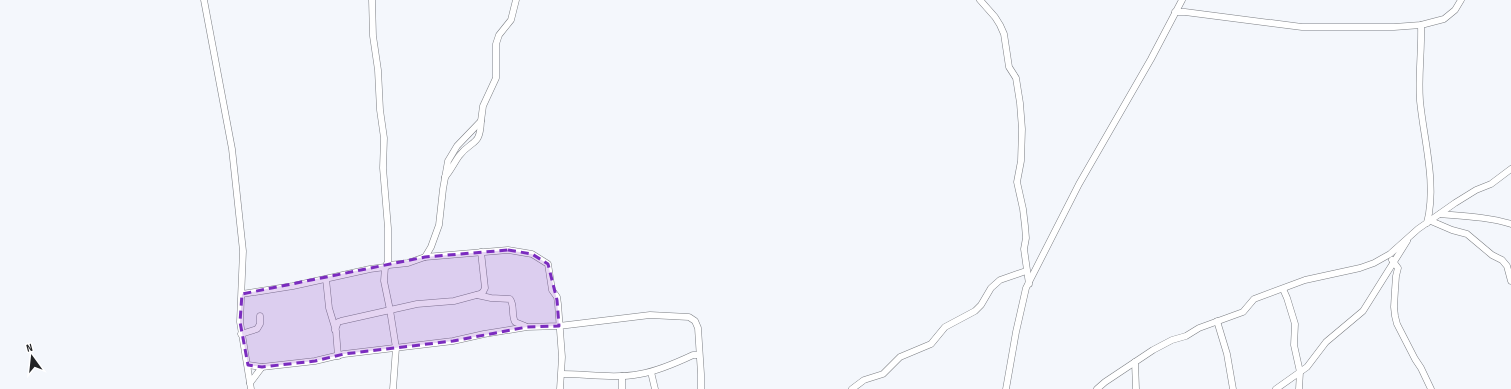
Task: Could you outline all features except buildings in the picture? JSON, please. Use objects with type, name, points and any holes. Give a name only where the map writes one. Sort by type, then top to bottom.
[{"type":"street","points":[[204,0],[232,149],[243,251],[240,317],[250,386]]},
{"type":"street","points":[[372,0],[373,36],[378,70],[380,110],[384,138],[383,168],[389,248],[384,281],[396,348],[393,389]]},
{"type":"street","points":[[445,177],[451,170],[458,157],[478,139],[483,106],[496,78],[496,44],[499,35],[510,20],[516,0]]},
{"type":"street","points":[[980,0],[1000,25],[1004,34],[1009,67],[1016,78],[1022,129],[1021,161],[1017,182],[1023,209],[1026,238],[1024,250],[1029,284]]},
{"type":"street","points":[[1006,389],[1025,290],[1079,184],[1151,59],[1182,0]]},
{"type":"street","points":[[1175,12],[1308,27],[1394,27],[1421,25],[1441,20],[1448,17],[1455,10],[1461,0]]},
{"type":"street","points":[[1421,25],[1420,100],[1428,154],[1430,192],[1429,222]]},
{"type":"street","points":[[425,257],[434,242],[439,226],[448,161],[453,150],[481,121]]},
{"type":"street","points":[[1097,389],[1106,381],[1153,350],[1217,321],[1243,312],[1254,300],[1305,280],[1366,266],[1390,254],[1410,236],[1455,203],[1476,190],[1491,184],[1511,169]]},
{"type":"street","points":[[1440,214],[1468,216],[1502,221],[1511,224]]},
{"type":"street","points":[[1429,222],[1467,234],[1492,255],[1502,260],[1507,266],[1511,281]]},
{"type":"street","points":[[1276,389],[1310,364],[1319,349],[1326,342],[1363,311],[1410,236]]},
{"type":"street","points":[[242,294],[293,286],[385,267],[388,265],[408,263],[425,257],[469,252],[508,250],[517,250],[532,254],[547,262],[549,266],[552,290],[557,300],[562,347],[562,374],[560,389]]},
{"type":"street","points":[[335,330],[338,322],[340,321],[423,303],[456,301],[483,292],[485,288],[481,252]]},
{"type":"street","points":[[1390,254],[1398,268],[1394,307],[1398,324],[1431,389]]},
{"type":"street","points":[[852,389],[864,380],[883,374],[900,357],[930,344],[945,327],[975,311],[981,305],[991,288],[1000,280],[1026,271]]},
{"type":"street","points":[[326,278],[329,308],[335,330],[338,356]]},
{"type":"street","points":[[1283,289],[1288,298],[1294,322],[1294,345],[1300,372],[1299,389]]},
{"type":"street","points":[[477,295],[491,298],[510,299],[513,305],[512,315],[515,322],[527,327]]},
{"type":"street","points":[[248,365],[262,367],[315,361],[338,356],[453,341],[527,327],[559,326],[650,315],[689,317],[695,321],[696,324],[700,389]]},
{"type":"street","points":[[242,334],[257,329],[260,324],[260,316]]},
{"type":"street","points":[[1217,321],[1227,354],[1233,389]]},
{"type":"street","points":[[562,374],[622,376],[651,372],[699,355]]},
{"type":"street","points":[[1135,362],[1136,389]]},
{"type":"street","points":[[250,386],[262,367]]},
{"type":"street","points":[[651,372],[655,389]]},
{"type":"street","points":[[614,389],[622,388],[622,376]]},
{"type":"highlighted area","points":[[508,250],[532,254],[548,264],[557,300],[559,326],[527,327],[453,341],[344,354],[315,361],[262,367],[248,365],[240,322],[242,294],[425,257],[458,253]]}]
